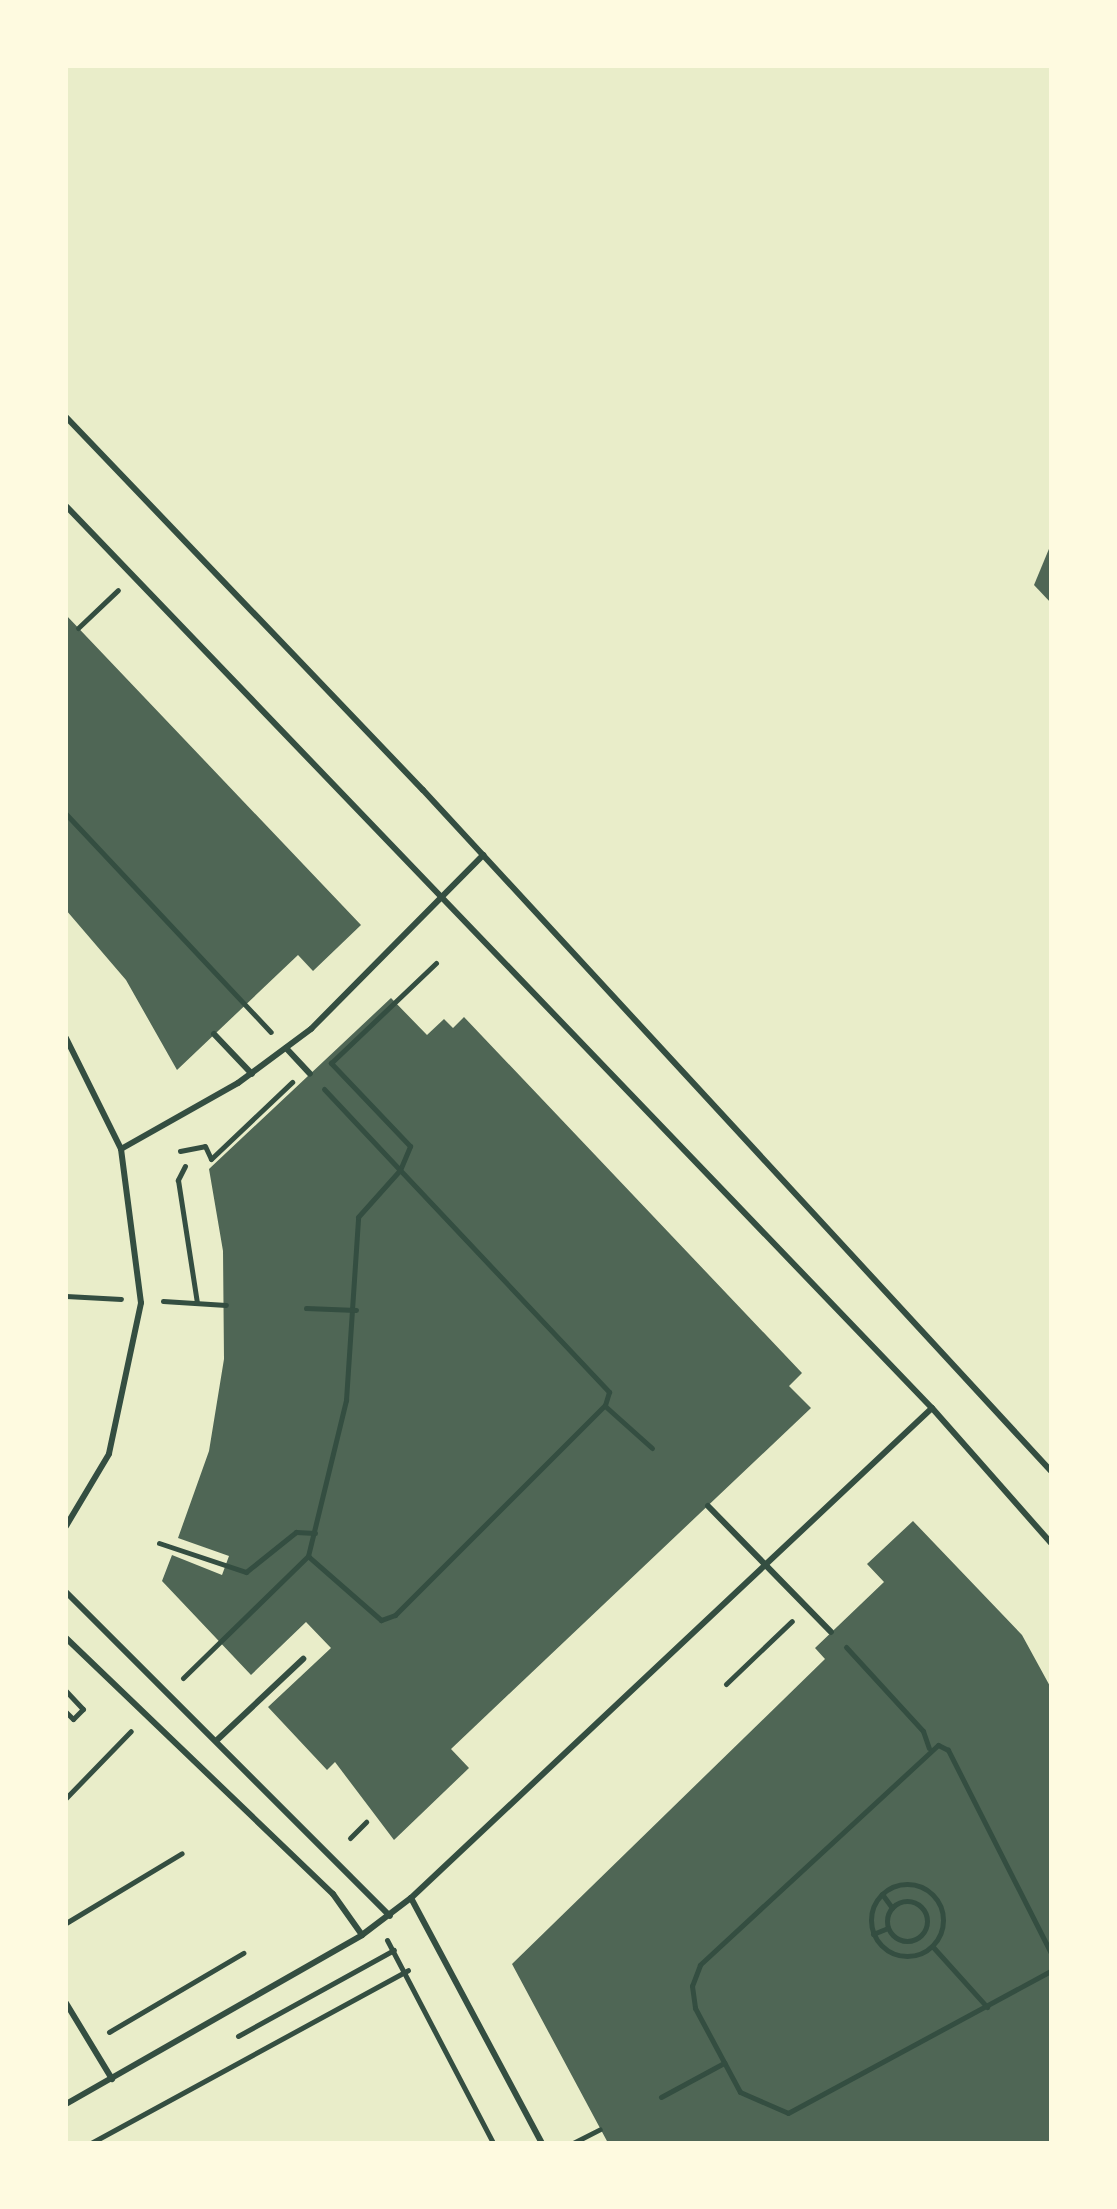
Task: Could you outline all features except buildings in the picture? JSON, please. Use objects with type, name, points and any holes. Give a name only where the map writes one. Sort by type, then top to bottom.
[{"type":"lane","points":[[66,417],[483,855],[1051,1471]]},
{"type":"lane","points":[[66,506],[443,895],[932,1408],[1051,1543]]},
{"type":"lane","points":[[121,1149],[252,1074],[286,1048],[483,855]]},
{"type":"lane","points":[[214,1034],[252,1074]]},
{"type":"lane","points":[[66,1038],[121,1149],[141,1303],[109,1454],[66,1526]]},
{"type":"lane","points":[[286,1048],[308,1072]]},
{"type":"lane","points":[[66,2104],[390,1916],[932,1408]]},
{"type":"lane","points":[[708,1506],[831,1632]]},
{"type":"lane","points":[[66,1592],[390,1916]]},
{"type":"lane","points":[[66,1638],[333,1894],[362,1935]]},
{"type":"lane","points":[[216,1741],[303,1659]]},
{"type":"lane","points":[[411,1898],[542,2143]]},
{"type":"lane","points":[[66,2003],[112,2079]]},
{"type":"path","points":[[78,628],[133,576]]},
{"type":"path","points":[[66,814],[156,908]]},
{"type":"path","points":[[173,1688],[308,1556],[346,1400],[356,1310],[358,1217],[400,1170],[410,1146],[331,1063],[436,963]]},
{"type":"path","points":[[180,1151],[205,1146],[211,1159],[308,1072]]},
{"type":"path","points":[[185,1166],[178,1180],[197,1303]]},
{"type":"path","points":[[400,1170],[603,1382],[605,1405],[652,1448]]},
{"type":"path","points":[[306,1308],[356,1310]]},
{"type":"path","points":[[308,1556],[367,1614],[381,1620],[395,1615],[605,1405]]},
{"type":"path","points":[[159,1543],[246,1572],[296,1532],[315,1533]]},
{"type":"path","points":[[726,1684],[807,1607]]},
{"type":"path","points":[[831,1632],[923,1731],[929,1748]]},
{"type":"path","points":[[66,1691],[83,1709],[73,1719],[66,1712]]},
{"type":"path","points":[[66,1798],[134,1727]]},
{"type":"path","points":[[1051,1953],[948,1750],[929,1748],[700,1965],[695,2008],[740,2092],[764,2108],[788,2113],[1049,1973],[1051,1984]]},
{"type":"path","points":[[350,1838],[366,1822]]},
{"type":"path","points":[[66,1923],[182,1853]]},
{"type":"path","points":[[873,1934],[893,1954],[921,1955],[933,1947],[944,1921],[934,1895],[908,1883],[882,1894]]},
{"type":"path","points":[[882,1894],[892,1908],[888,1928]]},
{"type":"path","points":[[873,1934],[882,1894]]},
{"type":"path","points":[[888,1928],[904,1941],[927,1925],[920,1905],[892,1908]]},
{"type":"path","points":[[873,1934],[888,1928]]},
{"type":"path","points":[[933,1947],[987,2007]]},
{"type":"path","points":[[238,2036],[394,1950]]},
{"type":"path","points":[[90,2043],[243,1953]]},
{"type":"path","points":[[91,2143],[408,1970]]},
{"type":"path","points":[[661,2097],[724,2063]]},
{"type":"path","points":[[573,2143],[600,2129]]}]
